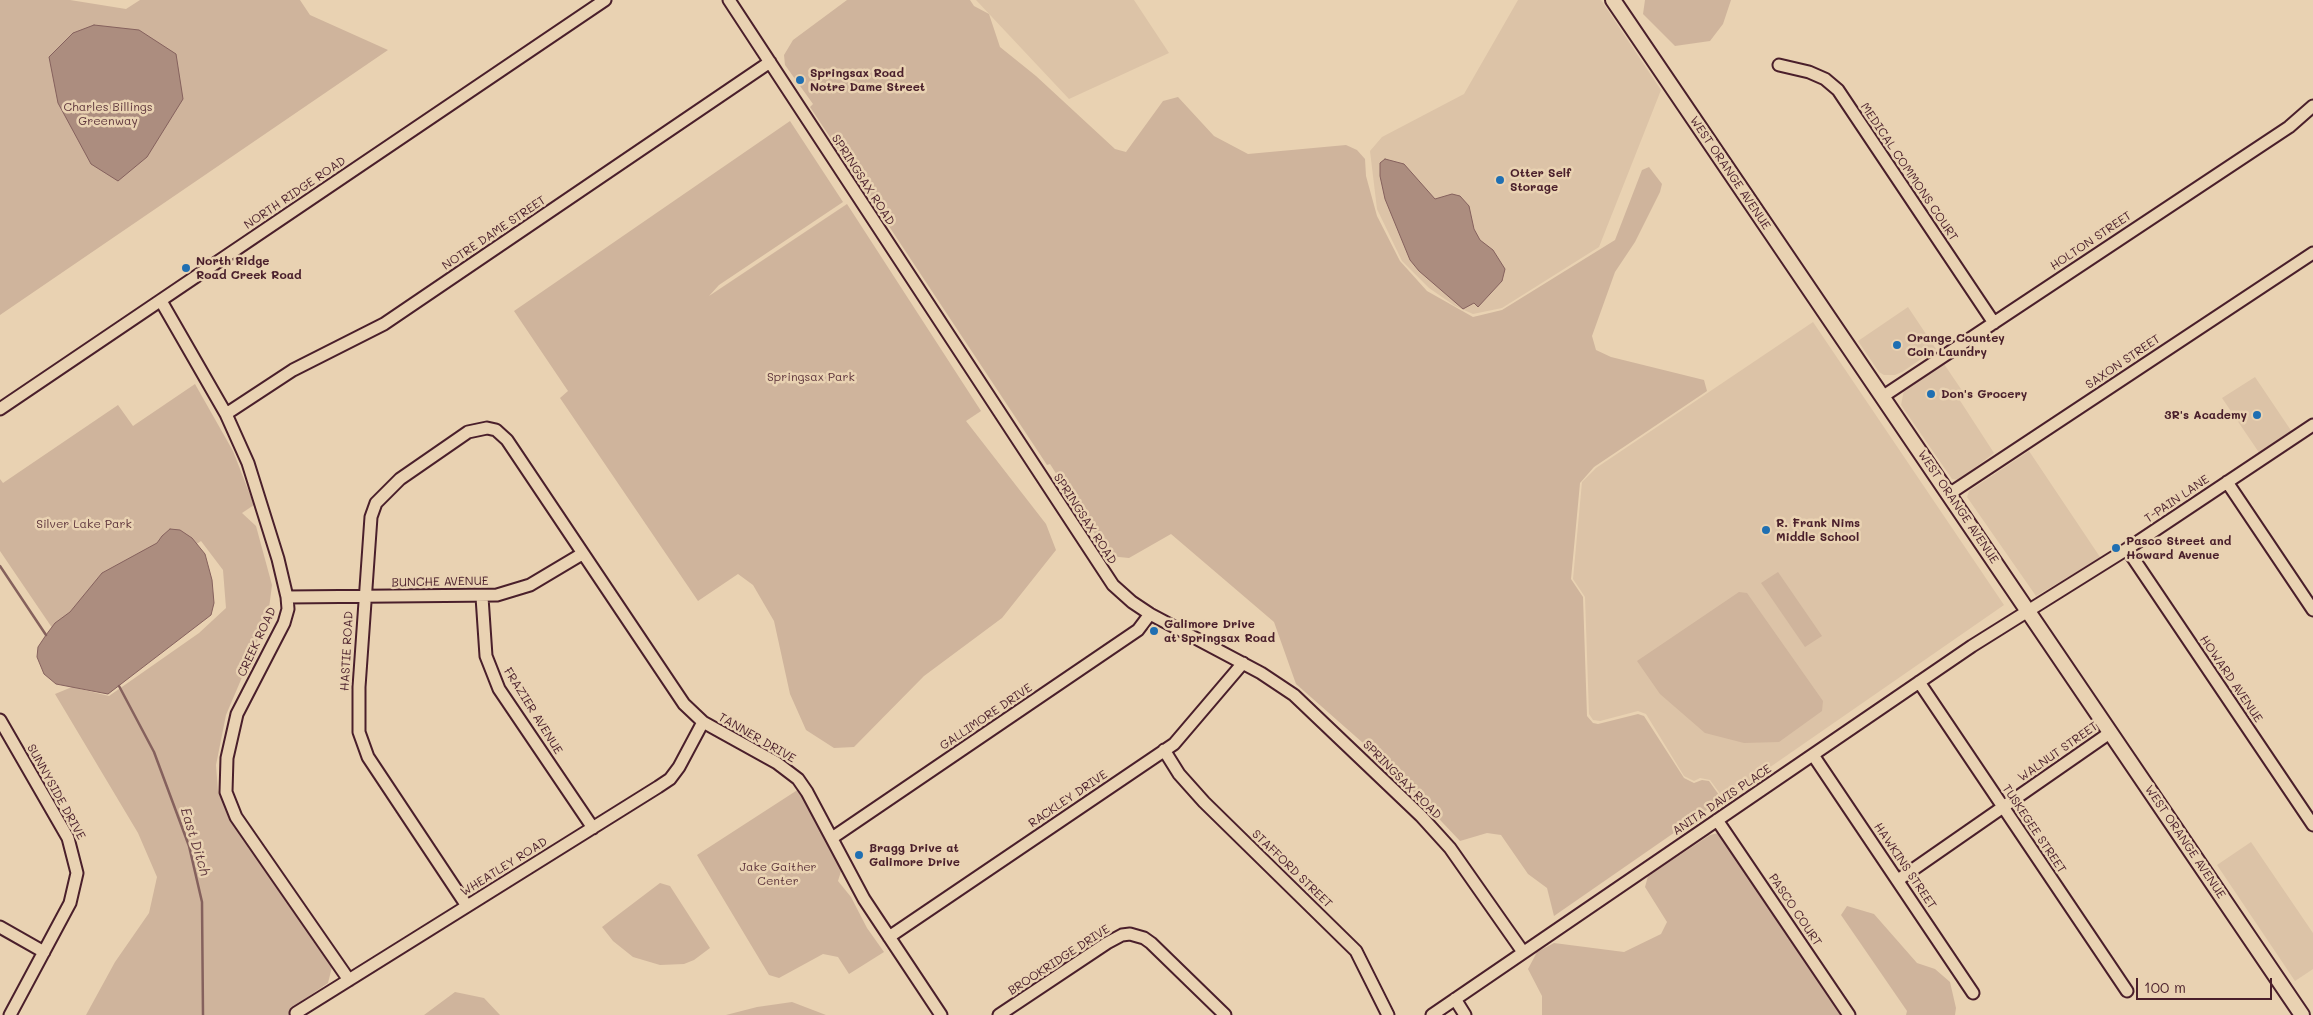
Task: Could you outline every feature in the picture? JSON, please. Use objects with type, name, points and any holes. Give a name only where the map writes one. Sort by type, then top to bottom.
[{"type":"main road","name":"WEST ORANGE AVENUE","points":[[1614,0],[1678,98],[2029,611],[2302,1015]]},
{"type":"street","name":"NORTH RIDGE ROAD","points":[[0,409],[605,0]]},
{"type":"street","name":"SPRINGSAX ROAD","points":[[729,0],[1096,561],[1123,595],[1150,614],[1243,663],[1294,695],[1421,816],[1468,872],[1522,952]]},
{"type":"street","name":"NOTRE DAME STREET","points":[[226,414],[293,370],[384,324],[770,62]]},
{"type":"street","name":"MEDICAL COMMONS COURT","points":[[1779,65],[1810,72],[1838,90],[1994,323]]},
{"type":"street","name":"HOLTON STREET","points":[[1882,397],[2289,127],[2313,106]]},
{"type":"street","name":"SAXON STREET","points":[[1949,494],[2313,253]]},
{"type":"street","name":"CREEK ROAD","points":[[161,300],[226,414],[250,470],[287,597],[288,609],[284,623],[237,714],[227,758],[226,792],[236,817],[349,980]]},
{"type":"street","name":"T-PAIN LANE","points":[[2029,611],[2127,549],[2313,425]]},
{"type":"street","name":"TANNER DRIVE","points":[[486,428],[496,430],[507,440],[678,697],[704,722],[777,763],[798,779],[864,899],[941,1015]]},
{"type":"street","name":"HASTIE ROAD","points":[[467,906],[377,773],[364,748],[358,722],[364,597],[371,516],[376,503],[389,487],[468,432],[486,428]]},
{"type":"street","points":[[2227,482],[2313,610]]},
{"type":"street","name":"HOWARD AVENUE","points":[[2127,549],[2313,825]]},
{"type":"street","name":"BUNCHE AVENUE","points":[[287,597],[482,597],[497,595],[530,585],[582,554]]},
{"type":"street","name":"FRAZIER AVENUE","points":[[482,597],[486,656],[499,689],[593,828]]},
{"type":"street","name":"ANITA DAVIS PLACE","points":[[1432,1015],[1919,682],[2029,611]]},
{"type":"street","name":"GALLIMORE DRIVE","points":[[832,838],[1138,630],[1150,614]]},
{"type":"street","name":"RACKLEY DRIVE","points":[[889,936],[1174,744],[1243,663]]},
{"type":"street","name":"TUSKEGEE STREET","points":[[1919,682],[2127,991]]},
{"type":"street","name":"SUNNYSIDE DRIVE","points":[[0,720],[68,838],[76,863],[75,884],[70,903],[10,1015]]},
{"type":"street","name":"WHEATLEY ROAD","points":[[296,1013],[670,779],[679,767],[704,722]]},
{"type":"street","name":"WALNUT STREET","points":[[1898,880],[2111,732]]},
{"type":"street","name":"STAFFORD STREET","points":[[1164,750],[1179,774],[1204,802],[1356,951],[1388,1015]]},
{"type":"street","name":"HAWKINS STREET","points":[[1813,755],[1973,992]]},
{"type":"street","name":"PASCO COURT","points":[[1717,820],[1849,1015]]},
{"type":"street","points":[[0,926],[44,952]]},
{"type":"street","name":"BROOKRIDGE DRIVE","points":[[999,1015],[1107,943],[1122,935],[1130,934],[1144,938],[1151,943],[1225,1015]]},
{"type":"street","points":[[1455,999],[1465,1015]]},
{"type":"shaded area","points":[[976,0],[1134,0],[1169,53],[1069,99]]},
{"type":"shaded area","name":"Otter Self Storage","points":[[1518,0],[1601,0],[1661,90],[1599,247],[1502,308],[1473,314],[1455,306],[1429,288],[1402,261],[1377,209],[1370,151],[1382,137],[1464,94]]},
{"type":"shaded area","points":[[94,25],[139,30],[176,54],[183,99],[147,157],[118,181],[91,164],[58,103],[49,57],[73,33]]},
{"type":"shaded area","points":[[1385,159],[1404,164],[1435,199],[1452,194],[1460,196],[1469,206],[1474,229],[1480,240],[1493,250],[1505,269],[1502,281],[1478,307],[1474,303],[1463,309],[1419,271],[1410,260],[1385,199],[1380,176],[1380,163]]},
{"type":"shaded area","name":"Orange Countey Coin Laundry","points":[[1908,307],[1936,349],[1902,372],[1895,375],[1884,375],[1879,372],[1858,341]]},
{"type":"shaded area","name":"R. Frank Nims Middle School","points":[[1813,322],[2004,605],[1724,799],[1710,780],[1700,778],[1694,781],[1684,776],[1646,714],[1638,711],[1600,721],[1593,720],[1589,714],[1585,597],[1573,579],[1582,482],[1596,468]]},
{"type":"shaded area","points":[[1944,364],[1963,392],[1957,396],[1994,453],[1959,480],[1952,479],[1901,405],[1904,390]]},
{"type":"shaded area","name":"3R's Academy","points":[[2255,377],[2292,432],[2260,454],[2222,398]]},
{"type":"shaded area","points":[[2029,451],[2102,560],[2092,563],[2036,596],[1967,497],[1969,491]]},
{"type":"shaded area","points":[[170,529],[180,530],[192,538],[205,554],[212,580],[214,603],[211,615],[108,694],[56,684],[44,674],[37,657],[38,647],[46,635],[55,623],[70,612],[102,573],[157,543]]},
{"type":"shaded area","points":[[2251,842],[2313,933],[2313,969],[2295,981],[2217,865]]},
{"type":"green space","name":"Charles Billings Greenway","points":[[0,0],[70,0],[126,9],[140,0],[300,0],[310,15],[388,50],[0,315]]},
{"type":"green space","points":[[847,0],[970,0],[974,6],[989,14],[1000,47],[1036,76],[1115,149],[1126,152],[1163,101],[1178,97],[1214,136],[1248,154],[1346,145],[1357,150],[1365,159],[1366,176],[1377,216],[1400,261],[1427,291],[1473,317],[1502,310],[1615,240],[1642,170],[1649,167],[1662,184],[1660,192],[1635,242],[1615,272],[1592,336],[1596,350],[1611,357],[1704,380],[1707,391],[1594,467],[1580,483],[1571,579],[1583,597],[1587,716],[1593,723],[1598,724],[1638,714],[1644,716],[1684,778],[1694,783],[1702,780],[1709,781],[1719,795],[1717,803],[1554,916],[1547,888],[1528,874],[1501,835],[1487,833],[1460,841],[1388,765],[1296,684],[1274,622],[1171,534],[1129,558],[1109,556],[1050,464],[1047,465],[810,107],[813,104],[785,65],[784,55],[793,40]]},
{"type":"green space","points":[[1645,0],[1731,0],[1723,24],[1710,41],[1675,46],[1643,14]]},
{"type":"green space","name":"Springsax Park","points":[[790,121],[843,202],[719,285],[709,296],[847,204],[981,411],[966,421],[1046,524],[1056,550],[1002,618],[924,676],[854,747],[834,748],[806,730],[790,694],[774,621],[753,585],[738,574],[698,601],[560,398],[568,391],[514,311]]},
{"type":"green space","name":"Silver Lake Park","points":[[195,384],[233,451],[254,505],[242,513],[256,526],[272,585],[268,616],[226,715],[216,765],[218,791],[232,820],[332,967],[328,983],[293,1007],[294,1015],[86,1015],[115,962],[149,913],[157,877],[138,833],[55,694],[72,687],[109,696],[199,633],[226,608],[223,570],[201,541],[59,638],[0,551],[0,479],[3,483],[118,405],[133,426]]},
{"type":"green space","points":[[1778,572],[1822,636],[1805,647],[1761,583]]},
{"type":"green space","points":[[1739,592],[1747,593],[1823,701],[1822,711],[1779,742],[1744,743],[1705,733],[1660,694],[1637,661]]},
{"type":"green space","name":"Jake Gaither Center","points":[[799,789],[842,868],[838,881],[851,897],[867,928],[884,952],[849,974],[838,957],[823,954],[779,978],[769,975],[697,855]]},
{"type":"green space","points":[[1718,833],[1724,837],[1845,1015],[1542,1015],[1542,996],[1528,969],[1537,952],[1554,943],[1624,952],[1661,934],[1667,922],[1645,887],[1648,876],[1710,835]]},
{"type":"green space","points":[[660,883],[670,886],[710,948],[694,960],[684,964],[660,965],[633,957],[613,941],[602,927]]},
{"type":"green space","points":[[1847,906],[1874,914],[1917,963],[1935,969],[1950,982],[1956,1008],[1955,1015],[1906,1015],[1907,1011],[1841,915]]},
{"type":"green space","points":[[455,992],[484,998],[500,1015],[424,1015]]},
{"type":"green space","points":[[792,1002],[826,1015],[726,1015],[757,1007]]},
{"type":"waterway","name":"East Ditch","points":[[0,566],[46,635]]},
{"type":"waterway","name":"East Ditch","points":[[119,686],[154,752],[189,846],[202,902],[203,1015]]},
{"type":"place","name":"Springsax Road Notre Dame Street","points":[[800,80]]},
{"type":"place","name":"Otter Self Storage","points":[[1500,180]]},
{"type":"place","name":"North Ridge Road Creek Road","points":[[186,268]]},
{"type":"place","name":"Orange Countey Coin Laundry","points":[[1897,345]]},
{"type":"place","name":"Don's Grocery","points":[[1931,394]]},
{"type":"place","name":"3R's Academy","points":[[2257,415]]},
{"type":"place","name":"R. Frank Nims Middle School","points":[[1766,530]]},
{"type":"place","name":"Pasco Street and Howard Avenue","points":[[2116,548]]},
{"type":"place","name":"Galimore Drive at Springsax Road","points":[[1154,631]]},
{"type":"place","name":"Bragg Drive at Galimore Drive","points":[[859,855]]}]
